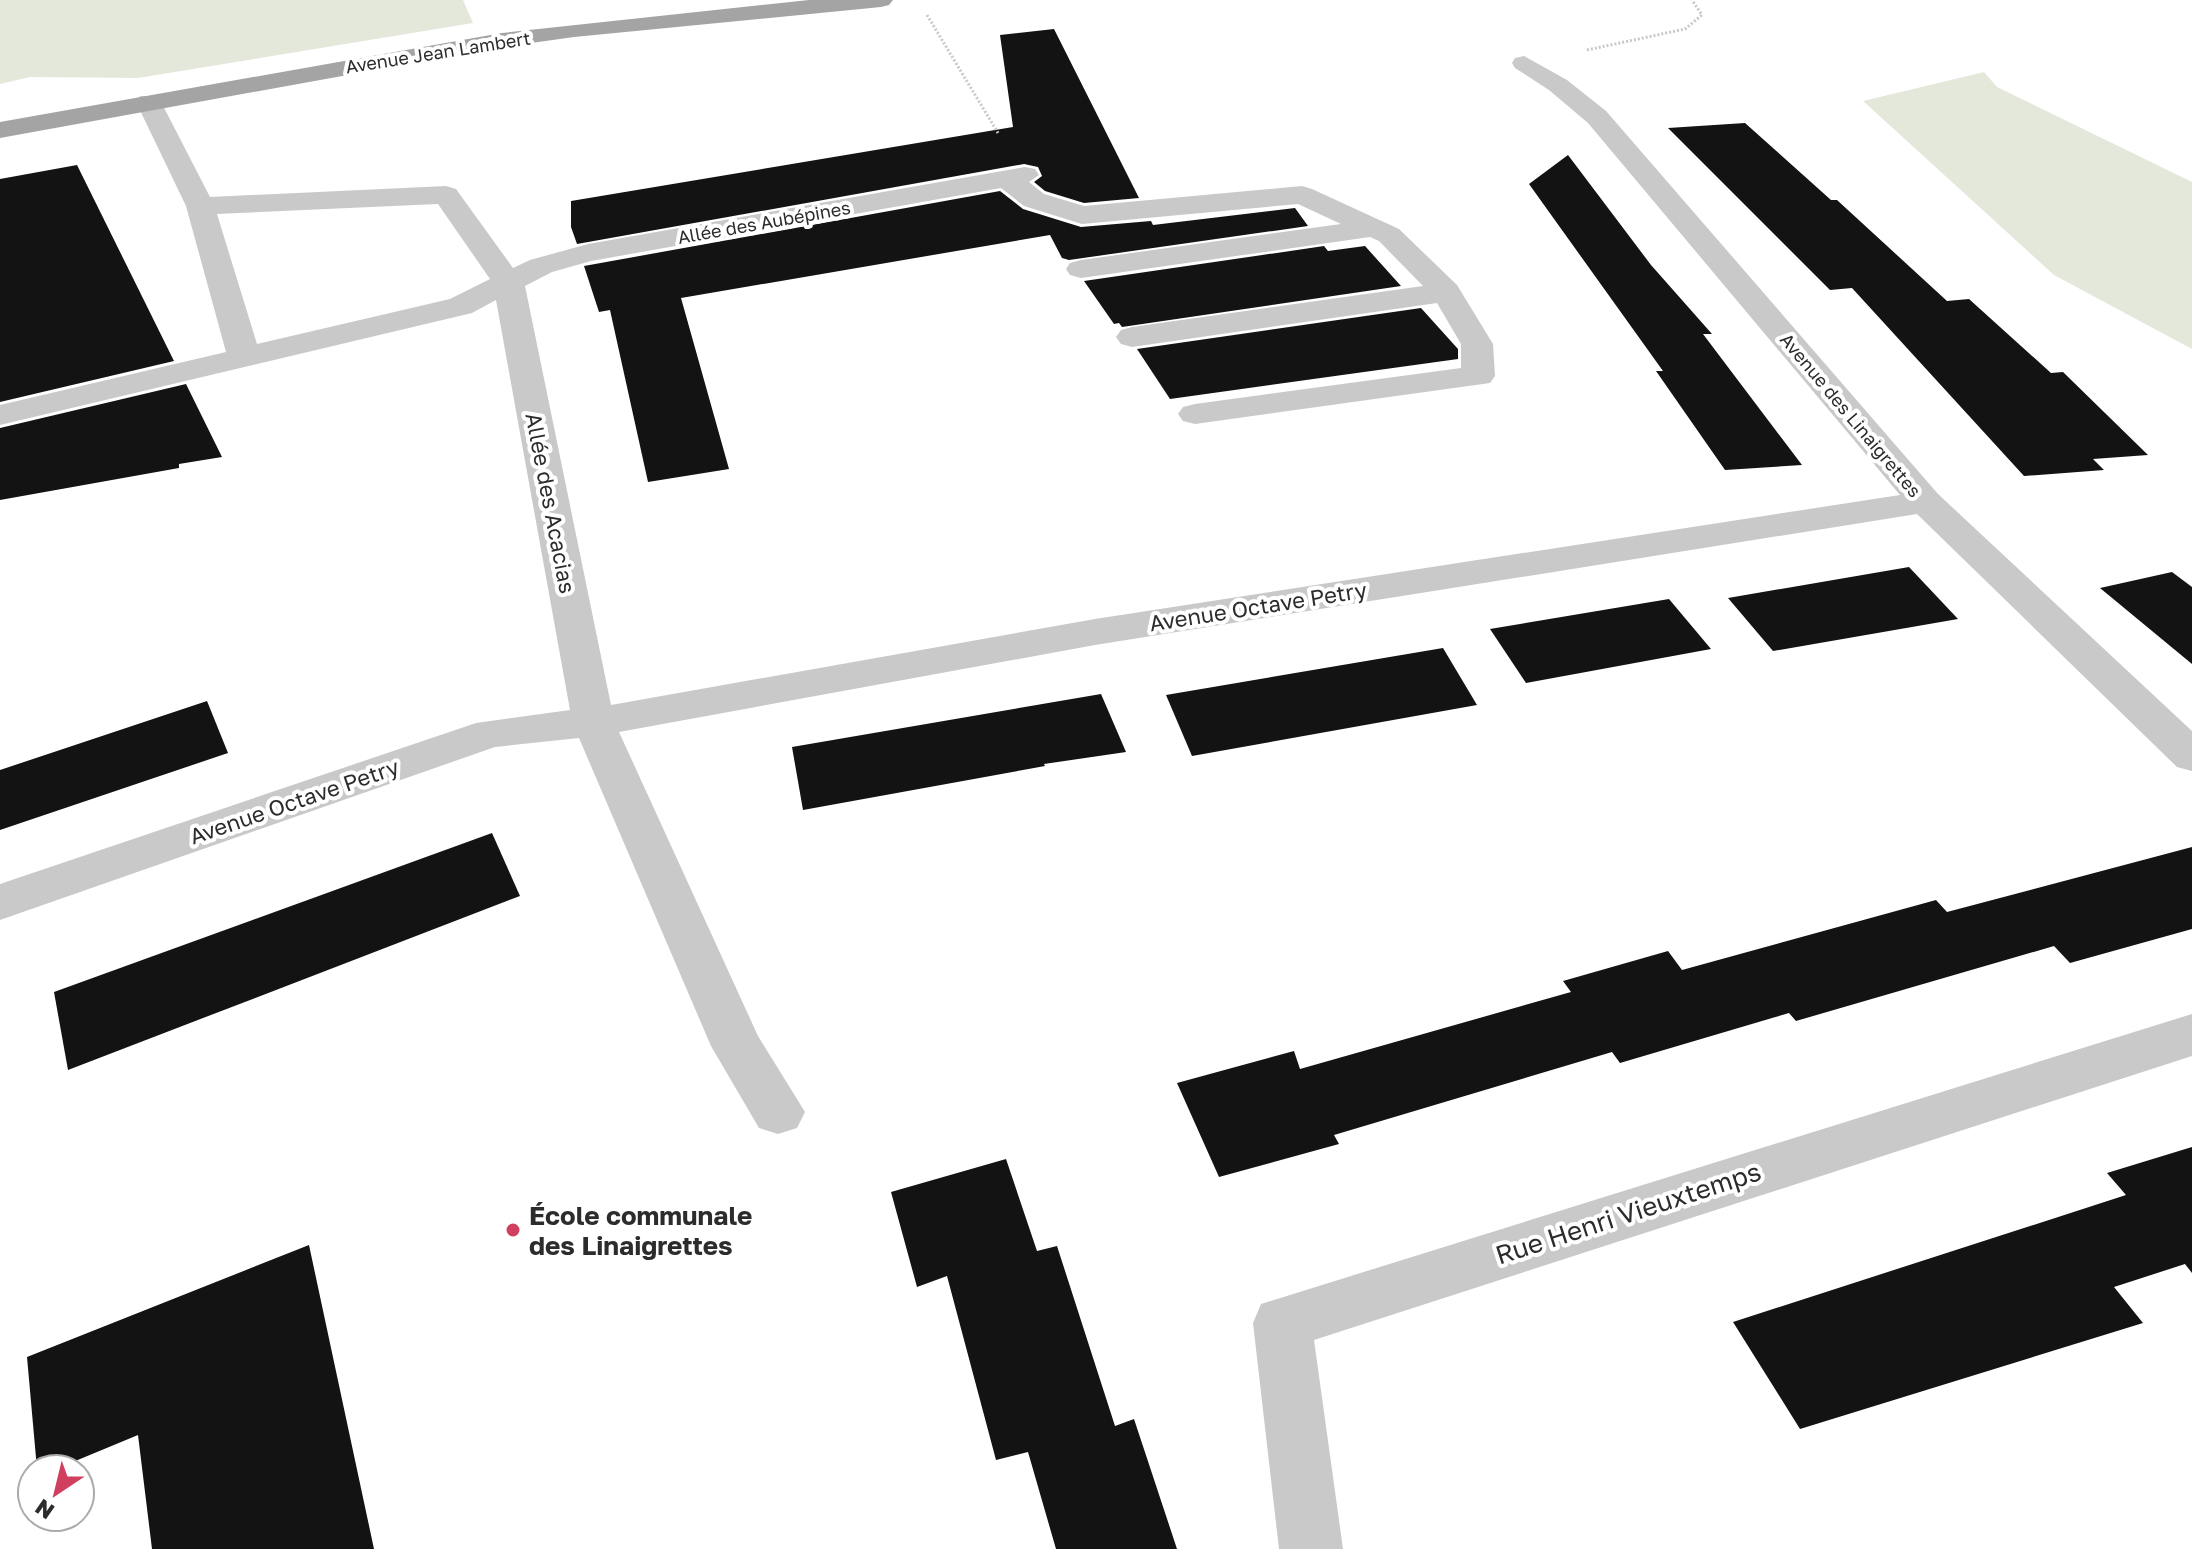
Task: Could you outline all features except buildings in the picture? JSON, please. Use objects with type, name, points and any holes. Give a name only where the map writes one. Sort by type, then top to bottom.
[{"type":"main road","name":"Avenue Jean Lambert","points":[[0,130],[574,30],[881,0]]},
{"type":"street","name":"Avenue des Linaigrettes","points":[[1524,63],[1558,85],[1597,117],[1925,502],[2192,756]]},
{"type":"street","points":[[149,102],[200,206],[244,356]]},
{"type":"street","points":[[1016,177],[1034,200],[1082,215],[1302,195],[1389,235],[1446,292],[1477,344],[1478,376],[1195,414]]},
{"type":"street","name":"Allée des Aubépines","points":[[509,284],[541,266],[588,253],[1016,177]]},
{"type":"street","name":"Allée des Acacias","points":[[200,206],[446,195],[509,284],[593,722]]},
{"type":"street","points":[[1081,269],[1373,228]]},
{"type":"street","points":[[0,415],[461,306],[509,284]]},
{"type":"street","points":[[1132,337],[1446,292]]},
{"type":"street","name":"Avenue Octave Petry","points":[[0,902],[491,733],[593,722],[1111,630],[1925,502]]},
{"type":"street","points":[[593,722],[737,1046],[778,1112]]},
{"type":"street","name":"Rue Henri Vieuxtemps","points":[[1311,1549],[1282,1323],[1617,1218],[1945,1109],[2192,1035]]},
{"type":"path","points":[[1524,63],[1685,29],[1702,15],[1692,0]]},
{"type":"path","points":[[925,12],[1016,177]]},
{"type":"shaded area","points":[[0,0],[463,0],[473,23],[138,78],[30,77],[0,84]]},
{"type":"shaded area","points":[[1984,72],[1997,87],[2192,182],[2192,349],[2054,275],[1863,101]]},
{"type":"place","name":"École communale des Linaigrettes","points":[[513,1230]]}]
